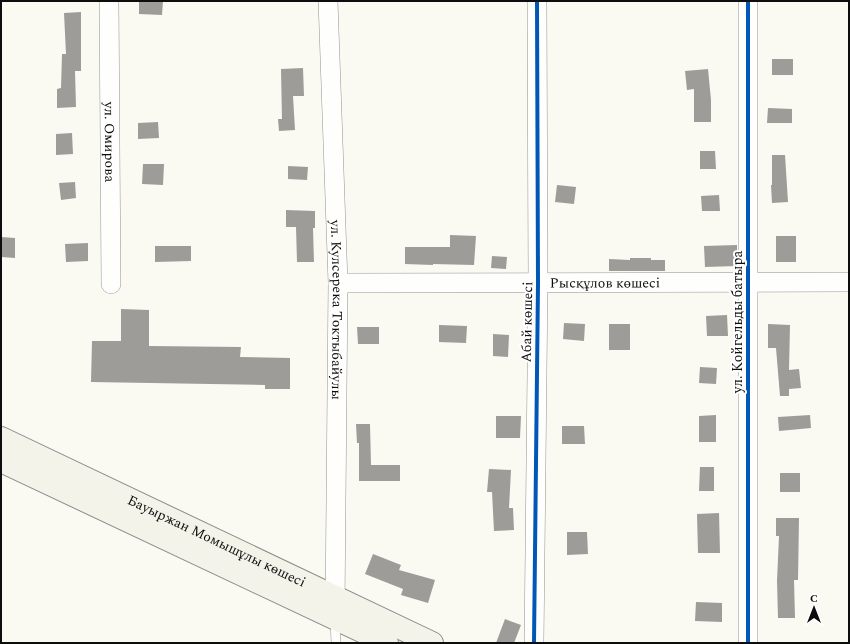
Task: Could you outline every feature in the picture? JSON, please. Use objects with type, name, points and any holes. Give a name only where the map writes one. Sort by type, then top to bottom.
[{"type":"street","name":"ул. Омирова","points":[[109,1],[111,284]]},
{"type":"street","name":"ул. Кулсерека Токтыбайулы","points":[[328,1],[338,283],[335,608]]},
{"type":"street","name":"Абай көшесі","points":[[534,643],[538,283],[537,1]]},
{"type":"street","name":"ул. Койгельды батыра","points":[[748,1],[748,643]]},
{"type":"street","name":"Рысқұлов көшесі","points":[[338,283],[849,282]]},
{"type":"street","name":"Бауыржан Момышұлы көшесі","points":[[1,438],[335,608],[387,643]]},
{"type":"street","name":"Бауыржан Момышұлы көшесі","points":[[1,461],[335,608],[432,643]]},
{"type":"lane","points":[[335,608],[336,643]]},
{"type":"building","points":[[139,1],[163,1],[162,15],[139,14]]},
{"type":"building","points":[[81,12],[81,71],[75,71],[76,107],[57,108],[57,89],[61,88],[62,54],[66,54],[64,13]]},
{"type":"building","points":[[772,59],[793,59],[793,75],[772,75]]},
{"type":"building","points":[[303,68],[304,96],[293,96],[295,130],[279,131],[278,119],[282,119],[281,69]]},
{"type":"building","points":[[708,69],[711,100],[711,122],[694,122],[694,89],[687,90],[685,71]]},
{"type":"building","points":[[768,108],[792,109],[792,123],[767,123]]},
{"type":"building","points":[[158,122],[159,138],[138,139],[138,123]]},
{"type":"building","points":[[72,133],[73,154],[56,155],[56,134]]},
{"type":"building","points":[[700,151],[715,151],[716,169],[700,169]]},
{"type":"building","points":[[772,155],[785,155],[788,202],[772,203]]},
{"type":"building","points":[[143,164],[164,164],[163,185],[142,184]]},
{"type":"building","points":[[288,166],[308,167],[307,180],[288,179]]},
{"type":"building","points":[[75,182],[76,198],[61,200],[59,183]]},
{"type":"building","points":[[557,185],[576,187],[574,204],[555,202]]},
{"type":"building","points":[[719,195],[720,211],[702,211],[701,196]]},
{"type":"building","points":[[286,210],[315,211],[315,228],[313,228],[314,262],[297,262],[296,227],[286,227]]},
{"type":"building","points":[[450,235],[476,236],[474,265],[405,264],[405,247],[450,247]]},
{"type":"building","points":[[776,236],[796,236],[796,262],[776,262]]},
{"type":"building","points":[[1,237],[15,238],[15,258],[1,257]]},
{"type":"building","points":[[88,243],[88,261],[66,262],[65,244]]},
{"type":"building","points":[[737,245],[737,266],[705,267],[704,246]]},
{"type":"building","points":[[155,246],[191,246],[191,261],[155,262]]},
{"type":"building","points":[[492,256],[507,257],[506,269],[491,268]]},
{"type":"building","points":[[630,258],[665,260],[665,271],[609,271],[609,259],[630,260]]},
{"type":"building","points":[[121,309],[149,310],[149,346],[241,347],[240,357],[290,358],[290,389],[265,389],[265,385],[91,382],[92,341],[121,341]]},
{"type":"building","points":[[727,315],[728,336],[707,336],[706,316]]},
{"type":"building","points":[[564,323],[585,324],[584,341],[563,339]]},
{"type":"building","points":[[609,324],[630,324],[630,350],[609,350]]},
{"type":"building","points":[[768,324],[790,325],[789,370],[799,369],[801,388],[789,389],[789,396],[780,396],[776,348],[768,348]]},
{"type":"building","points":[[439,325],[467,326],[466,343],[439,342]]},
{"type":"building","points":[[357,327],[379,327],[379,344],[358,344]]},
{"type":"building","points":[[493,334],[509,335],[508,357],[493,356]]},
{"type":"building","points":[[700,367],[717,368],[716,384],[699,383]]},
{"type":"building","points":[[716,415],[716,442],[699,442],[699,416]]},
{"type":"building","points":[[810,415],[811,428],[779,431],[778,417]]},
{"type":"building","points":[[496,416],[521,416],[520,438],[496,438]]},
{"type":"building","points":[[356,424],[370,424],[371,465],[400,465],[400,481],[359,481],[359,443],[357,443]]},
{"type":"building","points":[[562,426],[584,426],[585,444],[562,444]]},
{"type":"building","points":[[700,467],[714,467],[714,491],[699,491]]},
{"type":"building","points":[[489,469],[511,470],[509,508],[513,508],[514,530],[494,531],[492,492],[487,492]]},
{"type":"building","points":[[780,473],[800,473],[800,492],[780,492]]},
{"type":"building","points":[[719,513],[720,553],[698,553],[697,514]]},
{"type":"building","points":[[776,518],[799,518],[798,580],[794,580],[795,618],[778,618],[777,581],[779,536],[776,536]]},
{"type":"building","points":[[567,532],[587,532],[588,554],[567,555]]},
{"type":"building","points":[[373,554],[401,565],[399,570],[435,580],[428,603],[401,595],[403,589],[365,574]]},
{"type":"building","points":[[696,602],[722,603],[722,622],[695,621]]},
{"type":"building","points":[[505,619],[521,625],[514,643],[496,643]]},
{"type":"cycle path","points":[[534,643],[538,283],[537,1]]},
{"type":"cycle path","points":[[748,1],[748,643]]}]
